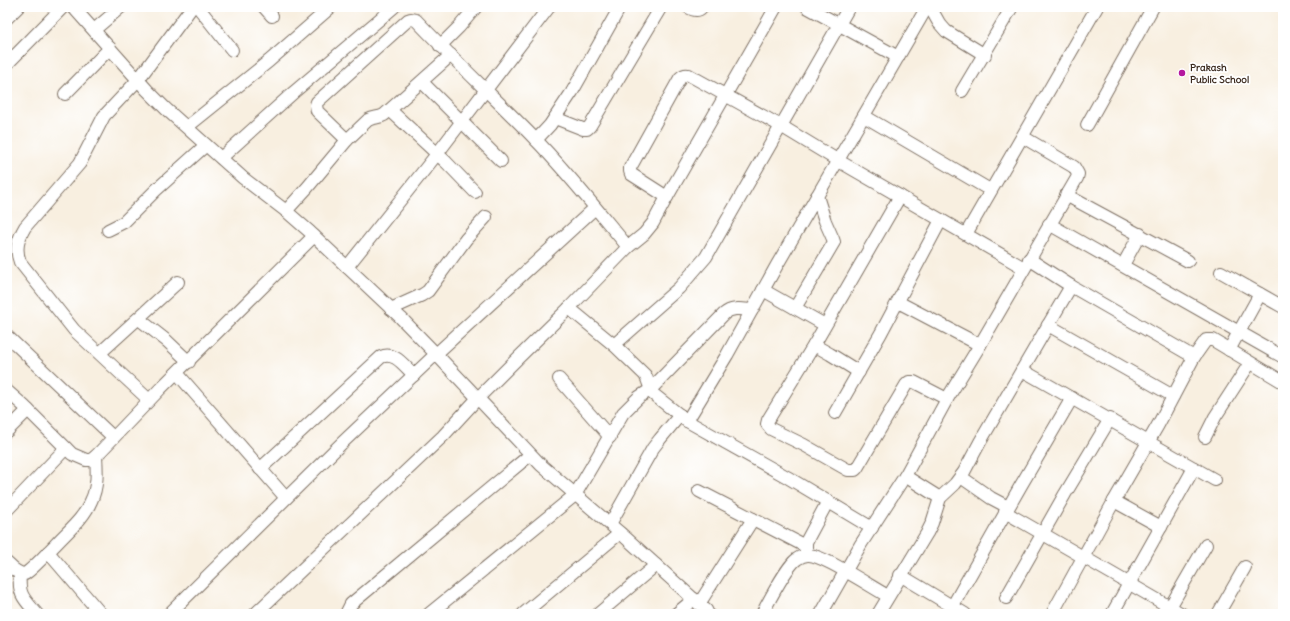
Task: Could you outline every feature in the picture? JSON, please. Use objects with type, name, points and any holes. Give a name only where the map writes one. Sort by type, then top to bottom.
[{"type":"street","points":[[7,18],[18,7]]},
{"type":"street","points":[[7,64],[63,7]]},
{"type":"street","points":[[73,7],[166,109],[243,178],[286,211],[314,236],[436,354],[530,455],[697,601],[708,614]]},
{"type":"street","points":[[94,30],[121,7]]},
{"type":"street","points":[[149,400],[74,330],[20,262],[17,247],[20,236],[25,227],[80,163],[104,116],[138,80],[192,7]]},
{"type":"street","points":[[198,7],[232,50]]},
{"type":"street","points":[[187,127],[269,61],[331,7]]},
{"type":"street","points":[[221,158],[294,92],[394,7]]},
{"type":"street","points":[[440,46],[476,7]]},
{"type":"street","points":[[347,267],[438,154],[549,7]]},
{"type":"street","points":[[536,140],[550,125],[572,92],[620,7]]},
{"type":"street","points":[[555,118],[584,129],[587,129],[590,126],[661,7]]},
{"type":"street","points":[[688,7],[696,10],[700,10],[702,7]]},
{"type":"street","points":[[255,614],[443,436],[478,398],[628,247],[650,228],[776,7]]},
{"type":"street","points":[[807,7],[898,57]]},
{"type":"street","points":[[614,345],[679,288],[706,257],[849,7]]},
{"type":"street","points":[[610,524],[638,477],[653,448],[660,439],[684,418],[727,355],[837,160],[927,7]]},
{"type":"street","points":[[930,7],[939,23],[946,31],[985,55]]},
{"type":"street","points":[[962,91],[985,55],[1012,7]]},
{"type":"street","points":[[966,234],[990,190],[1023,138],[1097,7]]},
{"type":"street","points":[[1087,125],[1153,7]]},
{"type":"street","points":[[347,140],[317,111],[316,105],[320,99],[408,20],[416,20],[440,46],[451,55],[536,140],[628,247]]},
{"type":"street","points":[[65,94],[110,48]]},
{"type":"street","points":[[286,211],[347,140],[368,120],[381,117],[390,110],[451,55]]},
{"type":"street","points":[[667,197],[631,174],[630,171],[680,78],[683,75],[689,75],[781,126],[966,234],[1071,286],[1194,357]]},
{"type":"street","points":[[422,82],[501,161]]},
{"type":"street","points":[[390,110],[438,154],[475,192]]},
{"type":"street","points":[[864,116],[990,190]]},
{"type":"street","points":[[821,614],[845,571],[905,476],[947,400],[1077,178],[1077,170],[1074,167],[1023,138]]},
{"type":"street","points":[[108,230],[124,222],[156,190],[206,145]]},
{"type":"street","points":[[1066,195],[1140,234],[1188,262]]},
{"type":"street","points":[[795,308],[834,242],[817,196]]},
{"type":"street","points":[[900,196],[767,424],[771,429],[804,445],[848,470],[855,470],[906,384],[909,382],[914,382],[947,400]]},
{"type":"street","points":[[168,614],[436,354],[595,208]]},
{"type":"street","points":[[390,309],[428,291],[466,239],[486,217]]},
{"type":"street","points":[[836,413],[898,302],[941,220]]},
{"type":"street","points":[[1049,224],[1283,357]]},
{"type":"street","points":[[1123,265],[1140,234]]},
{"type":"street","points":[[7,391],[66,448],[79,458],[91,460],[149,400],[189,362],[314,236]]},
{"type":"street","points":[[1221,272],[1283,307]]},
{"type":"street","points":[[100,353],[178,282]]},
{"type":"street","points":[[878,614],[932,523],[940,498],[961,477],[1071,286]]},
{"type":"street","points":[[763,290],[825,325]]},
{"type":"street","points":[[1228,350],[1260,294]]},
{"type":"street","points":[[898,302],[980,345]]},
{"type":"street","points":[[569,308],[614,345],[645,375],[648,379],[650,390],[657,398],[684,418],[872,528]]},
{"type":"street","points":[[429,614],[575,495],[623,413],[639,397],[650,390],[728,311],[739,308],[752,310]]},
{"type":"street","points":[[139,318],[167,341],[189,362]]},
{"type":"street","points":[[1048,325],[1173,396]]},
{"type":"street","points":[[7,336],[113,437]]},
{"type":"street","points":[[1052,614],[1082,557],[1149,442],[1194,357],[1206,340],[1213,340],[1250,363],[1281,377]]},
{"type":"street","points":[[814,345],[859,372]]},
{"type":"street","points":[[260,468],[381,357],[391,355],[396,357],[414,375]]},
{"type":"street","points":[[1205,437],[1215,417],[1250,363]]},
{"type":"street","points":[[1022,370],[1215,480]]},
{"type":"street","points":[[177,373],[286,498]]},
{"type":"street","points":[[559,378],[610,437]]},
{"type":"street","points":[[952,607],[1072,398]]},
{"type":"street","points":[[7,431],[28,410]]},
{"type":"street","points":[[1006,598],[1065,494],[1110,420]]},
{"type":"street","points":[[7,510],[66,448]]},
{"type":"street","points":[[348,614],[347,612],[351,604],[530,455]]},
{"type":"street","points":[[7,563],[20,574],[25,574],[77,522],[92,501],[96,481],[96,456]]},
{"type":"street","points":[[1112,614],[1194,468]]},
{"type":"street","points":[[905,476],[940,498]]},
{"type":"street","points":[[961,477],[1042,534],[1130,584],[1168,610],[1182,614]]},
{"type":"street","points":[[699,491],[753,519],[806,551],[845,571],[888,596]]},
{"type":"street","points":[[762,614],[788,570],[806,551],[809,534],[828,501]]},
{"type":"street","points":[[1114,501],[1161,527]]},
{"type":"street","points":[[676,614],[697,601],[753,519]]},
{"type":"street","points":[[523,614],[620,533]]},
{"type":"street","points":[[1168,610],[1206,545]]},
{"type":"street","points":[[48,552],[101,614]]},
{"type":"street","points":[[598,614],[656,565]]},
{"type":"street","points":[[1218,614],[1245,567]]},
{"type":"street","points":[[20,574],[19,582],[21,592],[26,602],[37,614]]},
{"type":"street","points":[[900,576],[965,614]]},
{"type":"place","name":"Prakash Public School","points":[[1182,73]]}]
